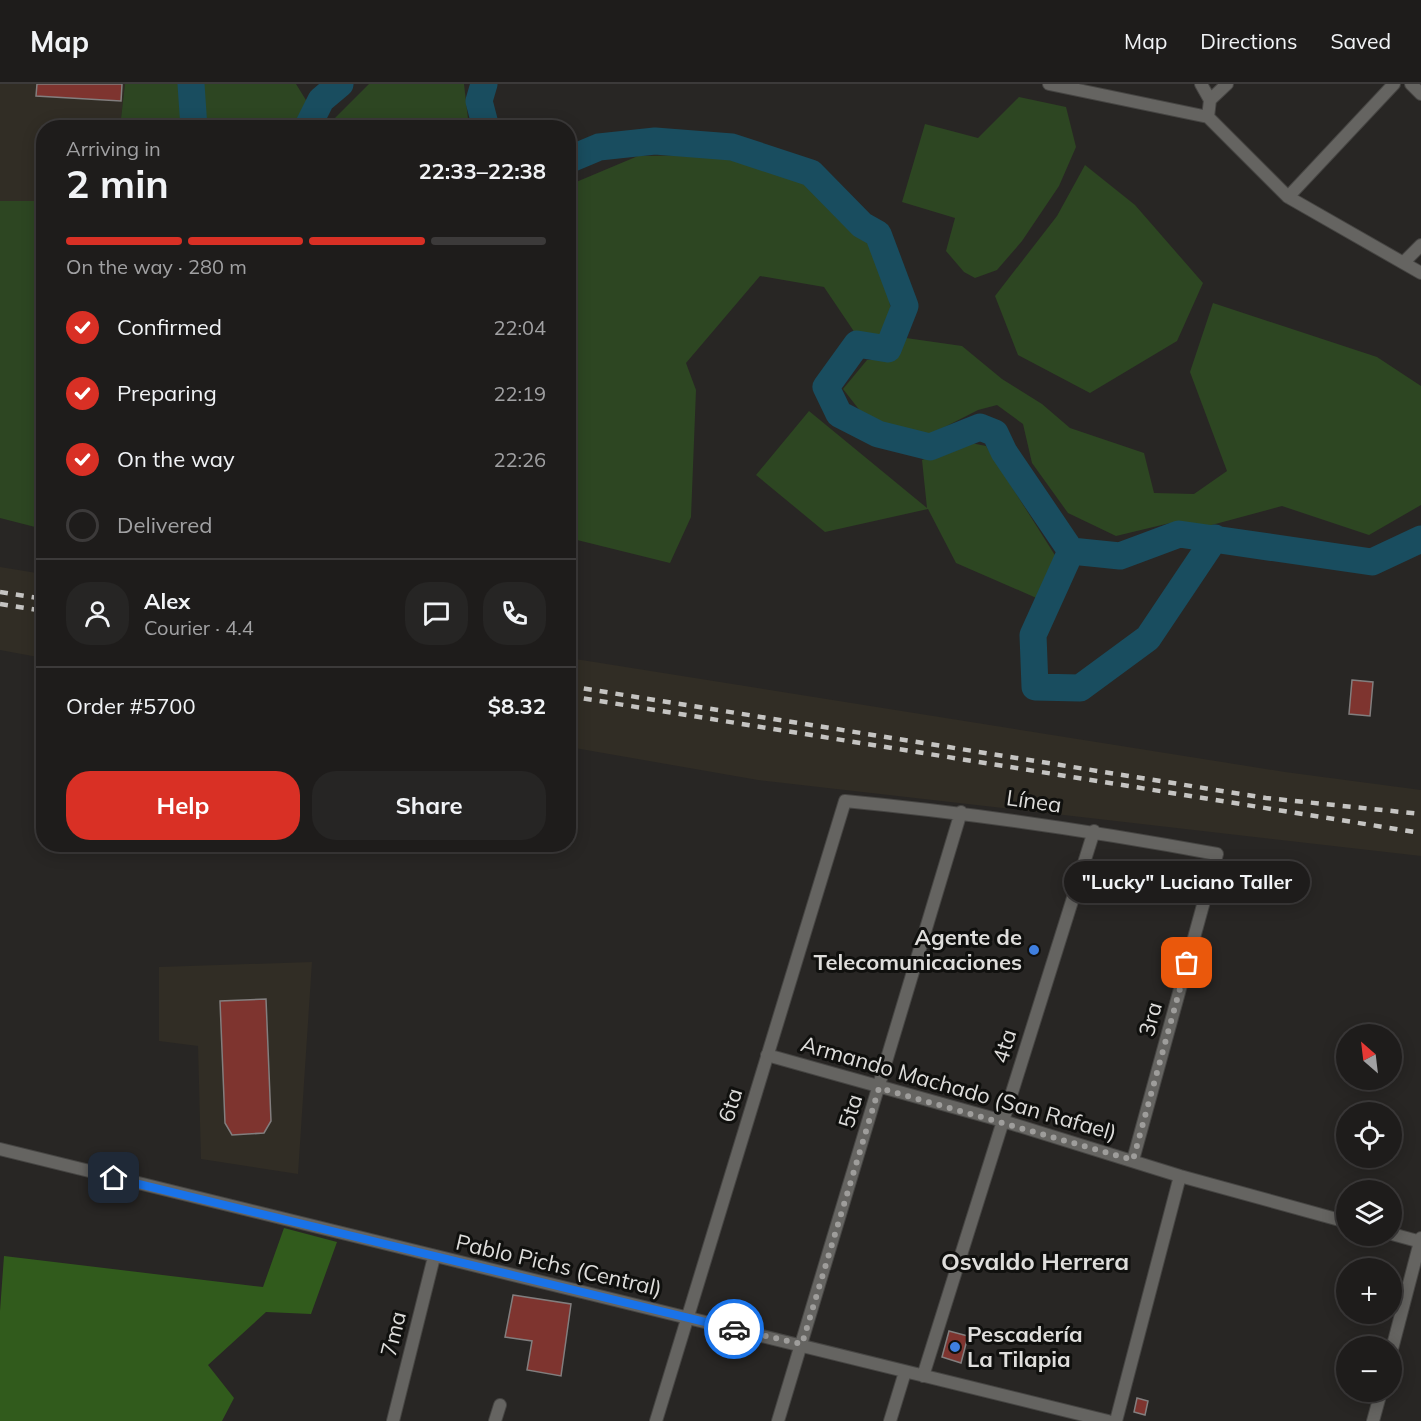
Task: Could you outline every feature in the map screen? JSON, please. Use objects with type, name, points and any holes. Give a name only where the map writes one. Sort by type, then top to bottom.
[{"type":"street","points":[[1049,84],[1208,117],[1288,197],[1348,234],[1404,261],[1421,273]]},
{"type":"street","points":[[1201,84],[1210,100],[1208,117]]},
{"type":"street","points":[[1210,100],[1227,84]]},
{"type":"street","points":[[1288,197],[1394,84]]},
{"type":"street","points":[[1411,84],[1421,94]]},
{"type":"street","points":[[1404,261],[1421,245]]},
{"type":"street","name":"Línea","points":[[844,801],[962,812],[1094,831],[1217,854]]},
{"type":"street","name":"6ta","points":[[656,1421],[844,801]]},
{"type":"street","name":"5ta","points":[[778,1421],[962,812]]},
{"type":"street","name":"4ta","points":[[923,1376],[1094,831]]},
{"type":"street","name":"3ra","points":[[1133,1160],[1217,854]]},
{"type":"street","name":"Armando Machado (San Rafael)","points":[[767,1055],[1003,1121],[1180,1176],[1336,1219]]},
{"type":"street","name":"Pablo Pichs (Central)","points":[[0,1149],[434,1257],[802,1344],[904,1372],[1108,1421]]},
{"type":"street","points":[[1116,1421],[1180,1176]]},
{"type":"street","points":[[1395,1336],[1421,1241],[1402,1236]]},
{"type":"street","name":"7ma","points":[[397,1420],[434,1257]]},
{"type":"street","points":[[890,1421],[904,1372]]},
{"type":"street","points":[[1373,1421],[1378,1402]]},
{"type":"street","points":[[495,1421],[500,1405]]},
{"type":"shaded area","points":[[0,84],[125,84],[121,120],[36,120],[36,201],[0,201]]},
{"type":"shaded area","points":[[0,567],[36,573],[36,657],[0,650]]},
{"type":"shaded area","points":[[576,659],[1285,772],[1421,790],[1421,856],[758,780],[576,748]]},
{"type":"shaded area","points":[[312,962],[298,1174],[201,1159],[198,1046],[159,1041],[159,967]]},
{"type":"green space","points":[[125,84],[182,84],[184,120],[121,120]]},
{"type":"green space","points":[[204,84],[296,84],[309,105],[300,120],[204,120],[201,116]]},
{"type":"green space","points":[[369,84],[464,84],[468,120],[333,120]]},
{"type":"green space","points":[[1019,97],[1066,107],[1076,147],[1059,186],[1022,241],[997,270],[975,278],[964,272],[946,251],[955,218],[902,202],[925,124],[978,138]]},
{"type":"green space","points":[[707,155],[747,162],[808,182],[853,225],[883,262],[891,311],[883,342],[855,333],[824,287],[760,276],[686,363],[696,390],[691,517],[670,563],[576,540],[576,182],[638,156]]},
{"type":"green space","points":[[1085,165],[1135,205],[1203,283],[1177,341],[1090,393],[1018,355],[995,296],[1057,216]]},
{"type":"green space","points":[[0,201],[36,201],[36,527],[0,518]]},
{"type":"green space","points":[[1213,303],[1377,357],[1421,386],[1421,505],[1369,535],[1282,506],[1208,526],[1170,523],[1116,536],[1068,513],[1032,463],[1023,424],[997,405],[978,410],[931,434],[894,429],[861,412],[843,389],[867,360],[890,359],[906,338],[962,346],[1002,379],[1042,404],[1070,428],[1144,453],[1154,493],[1194,494],[1227,471],[1190,372]]},
{"type":"green space","points":[[809,411],[927,508],[922,460],[966,442],[986,446],[1058,560],[1041,600],[956,563],[928,509],[825,532],[756,475]]},
{"type":"green space","points":[[284,1228],[337,1242],[311,1314],[266,1312],[208,1365],[234,1398],[222,1421],[0,1421],[0,1311],[4,1256],[263,1287]]},
{"type":"building","points":[[37,84],[122,84],[121,101],[36,96]]},
{"type":"building","points":[[1352,680],[1373,682],[1370,716],[1349,714]]},
{"type":"building","points":[[266,999],[271,1121],[264,1133],[232,1135],[225,1123],[220,1001]]},
{"type":"building","points":[[513,1295],[571,1304],[561,1376],[527,1370],[532,1341],[505,1337]]},
{"type":"building","name":"Pescadería La Tilapia","points":[[949,1331],[968,1336],[961,1363],[942,1357]]},
{"type":"building","points":[[1137,1398],[1148,1401],[1145,1415],[1134,1412]]},
{"type":"waterway","points":[[191,84],[193,120]]},
{"type":"waterway","points":[[311,120],[321,100],[340,84]]},
{"type":"waterway","points":[[484,84],[479,101],[484,120]]},
{"type":"waterway","points":[[576,157],[599,147],[655,141],[732,147],[811,173],[862,225],[878,234],[905,306],[888,349],[857,344],[826,387],[839,414],[878,434],[930,447],[980,427],[995,433],[1004,452],[1071,551],[1120,556],[1179,534],[1372,562],[1421,539]]},
{"type":"waterway","points":[[1071,551],[1033,635],[1035,687],[1080,688],[1148,638],[1215,538]]},
{"type":"railway","points":[[0,592],[36,598]]},
{"type":"railway","points":[[0,604],[36,610]]},
{"type":"railway","points":[[576,687],[1266,798],[1421,814]]},
{"type":"railway","points":[[576,697],[1421,833]]},
{"type":"way so far","points":[[734,1329],[802,1344],[879,1088],[1003,1121],[1133,1160],[1187,963]]},
{"type":"place","name":"Agente de Telecomunicaciones","points":[[1034,950]]},
{"type":"place","name":"\"Lucky\" Luciano Taller","points":[[1187,963]]},
{"type":"place","name":"Pescadería La Tilapia","points":[[955,1347]]},
{"type":"district","name":"Osvaldo Herrera","points":[[1035,1261]]},
{"type":"route","points":[[114,1178],[734,1329]]}]
